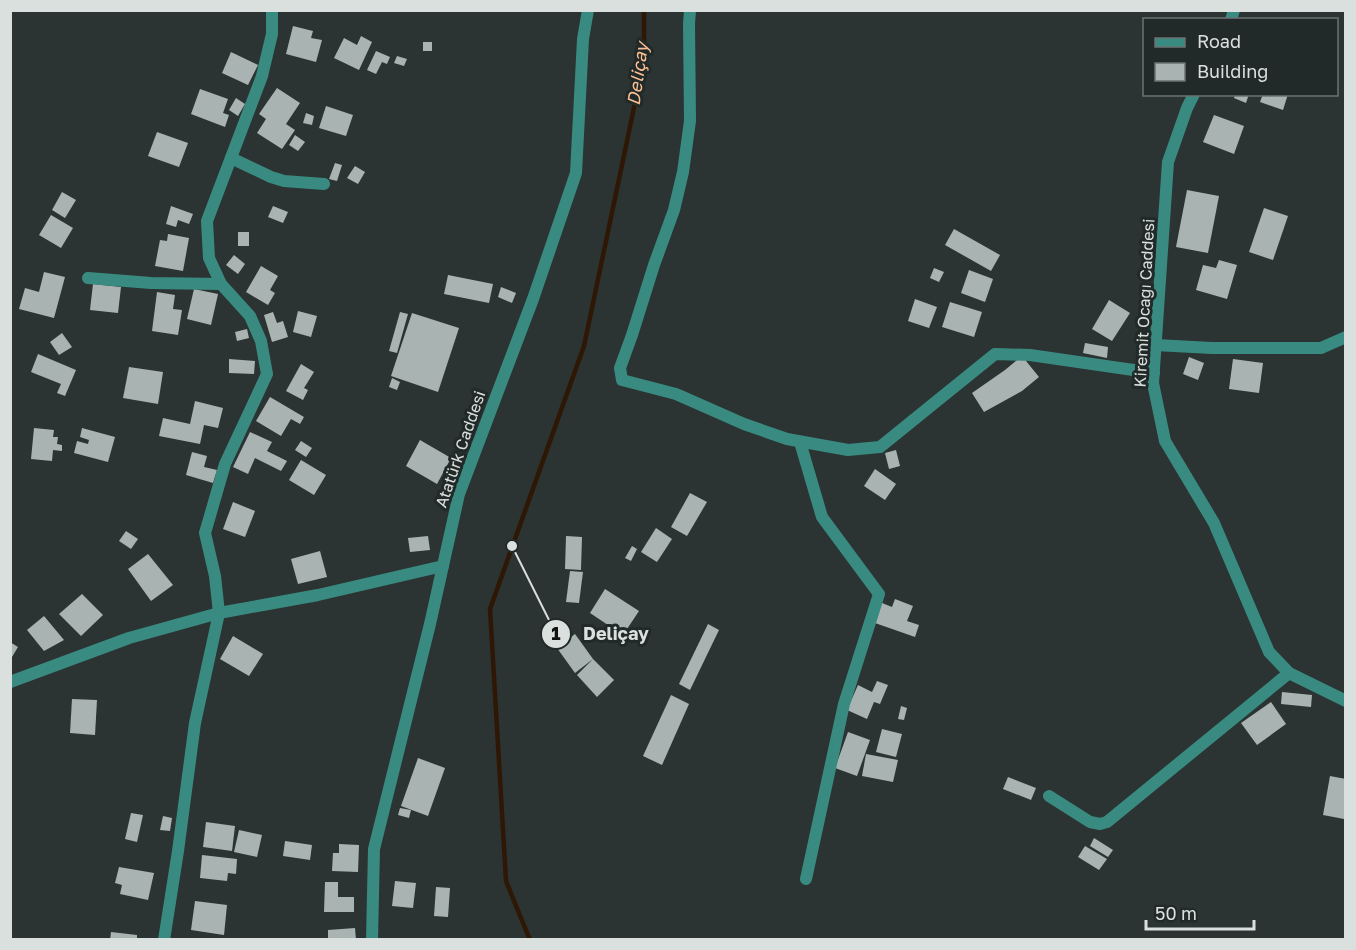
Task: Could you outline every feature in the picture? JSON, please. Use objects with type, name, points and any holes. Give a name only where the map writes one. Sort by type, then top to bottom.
[{"type":"street","points":[[164,939],[195,723],[219,613],[215,576],[205,533],[225,464],[267,374],[261,341],[250,316],[221,284],[209,258],[207,221],[262,76],[272,34],[272,10]]},
{"type":"street","name":"Atatürk Caddesi","points":[[372,939],[374,849],[459,494],[533,298],[576,173],[584,39],[588,10]]},
{"type":"street","points":[[690,10],[690,122],[683,172],[674,210],[620,368],[622,380],[676,394],[744,424],[787,439],[848,450],[880,447],[995,354],[1030,354],[1154,373]]},
{"type":"street","name":"Kiremit Ocağı Caddesi","points":[[1193,96],[1168,162],[1153,383],[1165,441],[1214,523],[1269,652],[1289,673],[1346,700]]},
{"type":"street","points":[[231,158],[284,181],[324,184]]},
{"type":"street","points":[[88,278],[152,284],[221,284]]},
{"type":"street","points":[[1155,345],[1212,348],[1321,348],[1346,337]]},
{"type":"street","points":[[800,442],[822,517],[879,594],[844,704],[806,879]]},
{"type":"street","points":[[10,682],[129,638],[219,613],[318,595],[443,566]]},
{"type":"street","points":[[1049,796],[1090,822],[1100,824],[1107,822],[1289,673]]},
{"type":"building","points":[[293,26],[313,31],[311,38],[322,40],[316,62],[286,54]]},
{"type":"building","points":[[361,36],[372,42],[359,70],[334,58],[344,38],[357,45]]},
{"type":"building","points":[[423,42],[432,42],[432,51],[423,51]]},
{"type":"building","points":[[376,51],[390,57],[387,64],[382,62],[376,74],[367,70]]},
{"type":"building","points":[[231,52],[258,65],[248,85],[222,73]]},
{"type":"building","points":[[397,56],[407,59],[404,66],[394,63]]},
{"type":"building","points":[[277,88],[300,103],[286,124],[295,130],[282,149],[257,133],[266,119],[259,114]]},
{"type":"building","points":[[200,89],[228,99],[223,113],[229,115],[225,127],[191,114]]},
{"type":"building","points":[[1234,96],[1248,96],[1246,103],[1234,98]]},
{"type":"building","points":[[1262,96],[1287,96],[1283,110],[1260,102]]},
{"type":"building","points":[[236,98],[245,104],[238,116],[229,110]]},
{"type":"building","points":[[326,106],[353,115],[346,136],[319,128]]},
{"type":"building","points":[[306,113],[314,116],[312,125],[303,123]]},
{"type":"building","points":[[1214,115],[1244,126],[1234,154],[1203,142]]},
{"type":"building","points":[[157,132],[188,143],[179,167],[148,156]]},
{"type":"building","points":[[295,135],[305,142],[298,151],[289,145]]},
{"type":"building","points":[[335,163],[342,165],[337,181],[329,179]]},
{"type":"building","points":[[355,166],[365,172],[358,184],[347,178]]},
{"type":"building","points":[[1187,190],[1219,196],[1208,253],[1176,247]]},
{"type":"building","points":[[62,192],[76,200],[65,218],[52,210]]},
{"type":"building","points":[[171,206],[193,214],[189,224],[178,220],[176,227],[166,224]]},
{"type":"building","points":[[273,206],[288,212],[283,223],[268,217]]},
{"type":"building","points":[[1264,208],[1288,216],[1273,260],[1249,252]]},
{"type":"building","points":[[51,215],[73,228],[61,248],[39,235]]},
{"type":"building","points":[[954,229],[1000,255],[991,271],[945,245]]},
{"type":"building","points":[[238,232],[249,232],[249,246],[238,246]]},
{"type":"building","points":[[168,234],[189,238],[183,271],[155,266],[160,240],[167,241]]},
{"type":"building","points":[[234,255],[245,264],[238,274],[226,265]]},
{"type":"building","points":[[1219,260],[1237,265],[1227,299],[1196,290],[1203,265],[1216,268]]},
{"type":"building","points":[[261,266],[278,276],[270,290],[275,293],[268,305],[246,292]]},
{"type":"building","points":[[934,268],[944,272],[939,282],[930,278]]},
{"type":"building","points":[[969,270],[993,279],[985,302],[961,293]]},
{"type":"building","points":[[44,272],[65,277],[54,318],[19,309],[25,288],[39,292]]},
{"type":"building","points":[[448,275],[493,284],[489,303],[444,294]]},
{"type":"building","points":[[93,284],[121,287],[118,313],[90,310]]},
{"type":"building","points":[[501,287],[516,293],[512,303],[498,297]]},
{"type":"building","points":[[194,289],[218,294],[211,325],[187,319]]},
{"type":"building","points":[[157,292],[175,295],[173,309],[182,310],[178,335],[152,331]]},
{"type":"building","points":[[915,299],[937,307],[929,328],[908,321]]},
{"type":"building","points":[[1109,300],[1130,313],[1112,341],[1092,329]]},
{"type":"building","points":[[950,302],[982,312],[974,337],[942,327]]},
{"type":"building","points":[[298,311],[317,316],[311,337],[293,332]]},
{"type":"building","points":[[273,312],[277,323],[283,321],[288,337],[272,342],[264,315]]},
{"type":"building","points":[[400,312],[408,314],[397,353],[389,351]]},
{"type":"building","points":[[412,313],[459,328],[438,392],[391,376]]},
{"type":"building","points":[[247,329],[249,338],[237,341],[235,332]]},
{"type":"building","points":[[62,333],[72,347],[59,355],[50,342]]},
{"type":"building","points":[[1085,343],[1108,347],[1107,358],[1083,353]]},
{"type":"building","points":[[38,354],[76,370],[65,396],[57,393],[61,384],[31,372]]},
{"type":"building","points":[[1022,356],[1039,377],[1022,391],[984,412],[972,393]]},
{"type":"building","points":[[1189,357],[1204,363],[1198,380],[1183,374]]},
{"type":"building","points":[[229,359],[255,361],[254,374],[229,373]]},
{"type":"building","points":[[1233,359],[1263,363],[1259,393],[1229,389]]},
{"type":"building","points":[[301,364],[314,372],[304,388],[308,390],[303,400],[286,391]]},
{"type":"building","points":[[129,367],[163,372],[158,404],[123,398]]},
{"type":"building","points":[[392,378],[400,382],[397,390],[389,387]]},
{"type":"building","points":[[270,397],[304,417],[300,424],[291,419],[281,436],[256,421]]},
{"type":"building","points":[[195,401],[223,408],[218,428],[204,425],[200,444],[159,436],[163,418],[190,424]]},
{"type":"building","points":[[34,428],[54,430],[53,437],[58,437],[57,444],[62,445],[62,451],[53,450],[52,461],[31,459]]},
{"type":"building","points":[[82,428],[115,437],[108,462],[74,453],[77,441],[88,444],[89,440],[80,437]]},
{"type":"building","points":[[250,432],[272,442],[267,451],[287,461],[281,471],[255,458],[248,474],[233,467]]},
{"type":"building","points":[[420,440],[451,458],[437,484],[406,466]]},
{"type":"building","points":[[301,441],[312,448],[306,457],[295,450]]},
{"type":"building","points":[[896,450],[900,466],[889,469],[885,453]]},
{"type":"building","points":[[192,452],[207,456],[204,467],[217,470],[213,483],[186,475]]},
{"type":"building","points":[[301,460],[326,475],[314,495],[289,480]]},
{"type":"building","points":[[875,469],[896,484],[885,500],[864,486]]},
{"type":"building","points":[[690,493],[707,502],[687,536],[671,527]]},
{"type":"building","points":[[233,502],[255,511],[245,537],[223,529]]},
{"type":"building","points":[[656,528],[672,539],[657,562],[641,552]]},
{"type":"building","points":[[126,531],[138,539],[131,549],[119,541]]},
{"type":"building","points":[[428,536],[430,550],[410,552],[408,538]]},
{"type":"building","points":[[566,536],[582,537],[581,570],[565,569]]},
{"type":"building","points":[[632,546],[637,549],[631,561],[625,558]]},
{"type":"building","points":[[320,551],[327,577],[298,584],[291,559]]},
{"type":"building","points":[[148,554],[173,585],[151,601],[128,569]]},
{"type":"building","points":[[570,571],[583,572],[579,603],[566,602]]},
{"type":"building","points":[[605,589],[639,611],[623,635],[590,613]]},
{"type":"building","points":[[82,594],[103,615],[81,636],[59,614]]},
{"type":"building","points":[[895,599],[913,606],[907,621],[919,625],[915,637],[875,623],[882,603],[892,607]]},
{"type":"building","points":[[44,616],[64,640],[44,651],[27,630]]},
{"type":"building","points":[[708,624],[719,630],[690,690],[679,684]]},
{"type":"building","points":[[575,634],[593,659],[575,673],[557,648]]},
{"type":"building","points":[[233,636],[263,654],[249,676],[220,659]]},
{"type":"building","points":[[10,642],[18,647],[12,657],[10,656]]},
{"type":"building","points":[[593,659],[614,680],[597,697],[577,675]]},
{"type":"building","points":[[877,681],[888,685],[880,704],[874,702],[867,719],[847,710],[858,685],[872,692]]},
{"type":"building","points":[[1282,692],[1312,695],[1311,707],[1281,704]]},
{"type":"building","points":[[671,695],[689,704],[662,765],[643,756]]},
{"type":"building","points":[[72,699],[97,700],[95,735],[70,733]]},
{"type":"building","points":[[1271,702],[1286,724],[1257,745],[1241,723]]},
{"type":"building","points":[[901,706],[907,708],[904,720],[898,719]]},
{"type":"building","points":[[882,729],[902,734],[896,757],[876,752]]},
{"type":"building","points":[[848,732],[870,740],[857,776],[835,768]]},
{"type":"building","points":[[866,754],[898,760],[893,782],[862,776]]},
{"type":"building","points":[[418,758],[445,768],[428,816],[401,806]]},
{"type":"building","points":[[1330,776],[1346,779],[1344,819],[1323,815]]},
{"type":"building","points":[[1008,777],[1036,788],[1031,800],[1003,789]]},
{"type":"building","points":[[400,808],[411,810],[409,818],[398,815]]},
{"type":"building","points":[[131,813],[143,815],[137,842],[125,839]]},
{"type":"building","points":[[163,816],[172,818],[170,831],[160,830]]},
{"type":"building","points":[[206,822],[235,826],[232,851],[203,847]]},
{"type":"building","points":[[239,830],[262,835],[257,857],[234,852]]},
{"type":"building","points":[[1094,838],[1113,850],[1108,857],[1090,846]]},
{"type":"building","points":[[285,841],[312,845],[310,860],[283,856]]},
{"type":"building","points":[[339,844],[359,845],[358,872],[332,871],[333,853],[339,853]]},
{"type":"building","points":[[1085,846],[1107,859],[1099,870],[1078,857]]},
{"type":"building","points":[[202,855],[237,859],[236,874],[228,873],[227,881],[200,878]]},
{"type":"building","points":[[119,867],[154,873],[148,900],[120,894],[122,885],[115,883]]},
{"type":"building","points":[[395,881],[416,883],[413,908],[392,906]]},
{"type":"building","points":[[325,882],[338,882],[338,897],[354,897],[354,912],[324,912]]},
{"type":"building","points":[[436,887],[450,888],[448,917],[434,916]]},
{"type":"building","points":[[195,901],[227,905],[224,935],[191,930]]},
{"type":"building","points":[[355,928],[356,940],[328,940],[328,930]]},
{"type":"building","points":[[111,932],[137,935],[137,940],[110,940]]},
{"type":"waterway","name":"Deliçay","points":[[530,940],[506,881],[490,609],[584,346],[644,60],[644,10]]},
{"type":"place","name":"Deliçay","points":[[512,546]]}]
